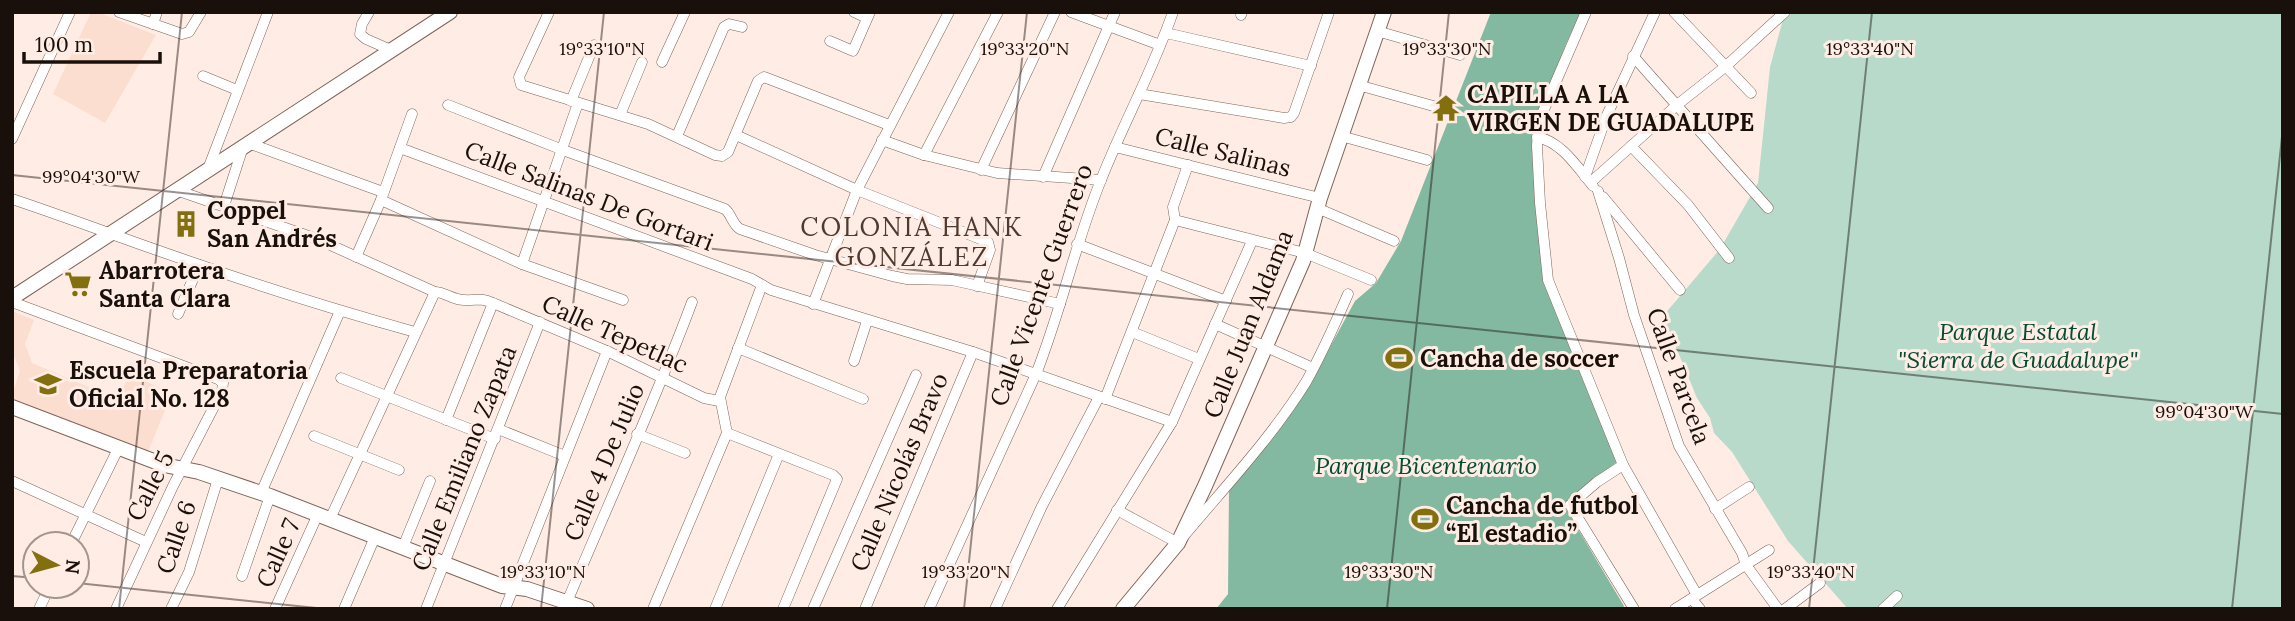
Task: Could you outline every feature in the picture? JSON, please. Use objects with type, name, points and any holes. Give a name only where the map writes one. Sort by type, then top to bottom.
[{"type":"street","points":[[12,139],[70,12]]},
{"type":"street","points":[[119,12],[185,34],[192,28],[201,12]]},
{"type":"street","points":[[153,24],[157,12]]},
{"type":"street","points":[[208,169],[268,12]]},
{"type":"street","points":[[369,12],[360,34],[391,50]]},
{"type":"street","points":[[12,300],[110,233],[450,12]]},
{"type":"street","points":[[549,12],[519,77],[519,82],[524,87],[620,115],[677,136],[715,155],[722,156],[728,152],[758,81],[764,77],[889,125]]},
{"type":"street","points":[[663,62],[685,12]]},
{"type":"street","points":[[830,41],[853,51],[868,15],[854,12]]},
{"type":"street","points":[[813,304],[857,190],[949,12]]},
{"type":"street","points":[[924,155],[998,12]]},
{"type":"street","points":[[981,170],[1055,12]]},
{"type":"street","points":[[1071,12],[1160,46]]},
{"type":"street","points":[[1042,177],[1115,12]]},
{"type":"street","name":"Calle Vicente Guerrero","points":[[929,609],[1036,374],[1077,244],[1101,180],[1173,12]]},
{"type":"street","points":[[1139,94],[1291,117],[1329,12]]},
{"type":"street","name":"Calle Juan Aldama","points":[[1123,609],[1178,543],[1266,346],[1305,253],[1319,203],[1384,12]]},
{"type":"street","points":[[1586,12],[1542,114],[1537,137],[1548,280],[1623,466],[1700,609]]},
{"type":"street","points":[[1588,179],[1607,115],[1655,12]]},
{"type":"street","points":[[1674,12],[1751,93]]},
{"type":"street","points":[[1588,179],[1725,68],[1785,12]]},
{"type":"street","points":[[677,136],[724,27],[729,24],[742,27]]},
{"type":"street","points":[[1377,32],[1460,55]]},
{"type":"street","points":[[1166,33],[1311,66]]},
{"type":"street","points":[[522,264],[563,150],[594,44]]},
{"type":"street","points":[[1633,56],[1768,208]]},
{"type":"street","points":[[620,115],[642,61]]},
{"type":"street","points":[[203,76],[237,90]]},
{"type":"street","points":[[1358,85],[1444,109]]},
{"type":"street","points":[[448,105],[725,209],[734,225],[740,229],[829,259],[907,279],[936,278],[1060,304]]},
{"type":"street","points":[[356,257],[412,114]]},
{"type":"street","points":[[736,135],[857,190],[988,242],[990,250],[977,286]]},
{"type":"street","points":[[1341,136],[1427,160]]},
{"type":"street","points":[[1537,137],[1550,140],[1560,147],[1680,290]]},
{"type":"street","points":[[881,140],[924,155],[1012,176],[1101,180]]},
{"type":"street","points":[[246,145],[382,196],[522,264],[622,300]]},
{"type":"street","points":[[224,205],[246,145]]},
{"type":"street","points":[[1632,146],[1688,205],[1729,258]]},
{"type":"street","name":"Calle Salinas","points":[[1115,147],[1319,203],[1394,241]]},
{"type":"street","name":"Calle Salinas De Gortari","points":[[400,148],[813,304],[973,352],[1172,422]]},
{"type":"street","points":[[995,609],[1042,506],[1102,398],[1132,331],[1175,219],[1173,207],[1188,165]]},
{"type":"street","name":"Calle Tepetlac","points":[[176,190],[317,239],[435,292],[463,300],[475,298],[493,303],[607,351],[704,398],[719,401]]},
{"type":"street","name":"Calle Parcela","points":[[1598,191],[1633,315],[1679,446],[1742,553],[1746,565],[1778,609]]},
{"type":"street","points":[[12,199],[199,265],[340,311],[415,332]]},
{"type":"street","points":[[1175,219],[1305,253],[1371,280]]},
{"type":"street","points":[[1057,609],[1172,422],[1252,240]]},
{"type":"street","points":[[1077,244],[1226,300]]},
{"type":"street","points":[[178,314],[199,265]]},
{"type":"street","points":[[653,609],[727,433],[719,401],[762,285]]},
{"type":"street","name":"Calle 7","points":[[275,609],[324,516],[361,455],[435,292]]},
{"type":"street","points":[[1117,510],[1178,543],[1275,427],[1313,368],[1348,294]]},
{"type":"street","name":"Calle 5","points":[[12,300],[223,383],[222,391],[146,542],[116,609]]},
{"type":"street","name":"Calle 4 De Julio","points":[[567,602],[637,434],[664,377],[692,302]]},
{"type":"street","points":[[446,420],[493,303]]},
{"type":"street","points":[[242,576],[265,495],[340,311]]},
{"type":"street","points":[[854,361],[867,321]]},
{"type":"street","name":"Calle Emiliano Zapata","points":[[426,609],[540,323]]},
{"type":"street","points":[[1215,324],[1313,368]]},
{"type":"street","points":[[1132,331],[1199,359]]},
{"type":"street","points":[[738,348],[863,399]]},
{"type":"street","points":[[505,609],[607,351]]},
{"type":"street","name":"Calle Nicolás Bravo","points":[[864,609],[973,352]]},
{"type":"street","points":[[813,609],[916,375]]},
{"type":"street","points":[[341,379],[446,420],[565,456]]},
{"type":"street","points":[[12,407],[164,465],[199,472],[324,516],[502,586],[527,589],[587,609]]},
{"type":"street","points":[[727,433],[833,475],[837,479],[783,609]]},
{"type":"street","points":[[637,434],[685,453]]},
{"type":"street","points":[[314,436],[399,470]]},
{"type":"street","points":[[78,530],[119,447]]},
{"type":"street","points":[[715,609],[779,454]]},
{"type":"street","points":[[1623,466],[1597,482],[1570,505],[1634,609]]},
{"type":"street","name":"Calle 6","points":[[172,609],[189,572],[218,479]]},
{"type":"street","points":[[12,481],[146,542]]},
{"type":"street","points":[[403,547],[430,481]]},
{"type":"street","points":[[1715,509],[1749,487]]},
{"type":"street","points":[[344,609],[375,537]]},
{"type":"street","points":[[1675,609],[1769,550]]},
{"type":"street","points":[[1785,609],[1820,583]]},
{"type":"street","points":[[1883,609],[1897,596]]},
{"type":"shaded area","points":[[91,12],[156,35],[105,123],[53,94]]},
{"type":"shaded area","name":"Escuela Preparatoria Oficial No. 128","points":[[12,311],[34,320],[25,344],[32,363],[117,399],[130,375],[172,393],[148,452],[12,402],[20,371],[12,351]]},
{"type":"green space","name":"Parque Bicentenario","points":[[1491,12],[1581,12],[1534,126],[1534,181],[1543,279],[1617,462],[1563,504],[1624,606],[1623,609],[1216,609],[1228,594],[1229,489],[1312,380],[1355,301],[1376,283],[1401,241]]},
{"type":"green space","name":"Parque Estatal \"Sierra de Guadalupe\"","points":[[1785,12],[2283,12],[2283,609],[1848,609],[1788,541],[1732,452],[1714,433],[1710,418],[1697,398],[1663,316],[1720,249],[1758,183],[1770,67]]},
{"type":"place","name":"CAPILLA A LA VIRGEN DE GUADALUPE","points":[[1446,108]]},
{"type":"place","name":"Coppel San Andrés","points":[[186,224]]},
{"type":"place","name":"Abarrotera Santa Clara","points":[[78,284]]},
{"type":"place","name":"Cancha de soccer","points":[[1399,358]]},
{"type":"place","name":"Escuela Preparatoria Oficial No. 128","points":[[48,384]]},
{"type":"place","name":"Cancha de futbol “El estadio”","points":[[1425,519]]},
{"type":"district","name":"COLONIA HANK GONZÁLEZ","points":[[912,241]]}]
